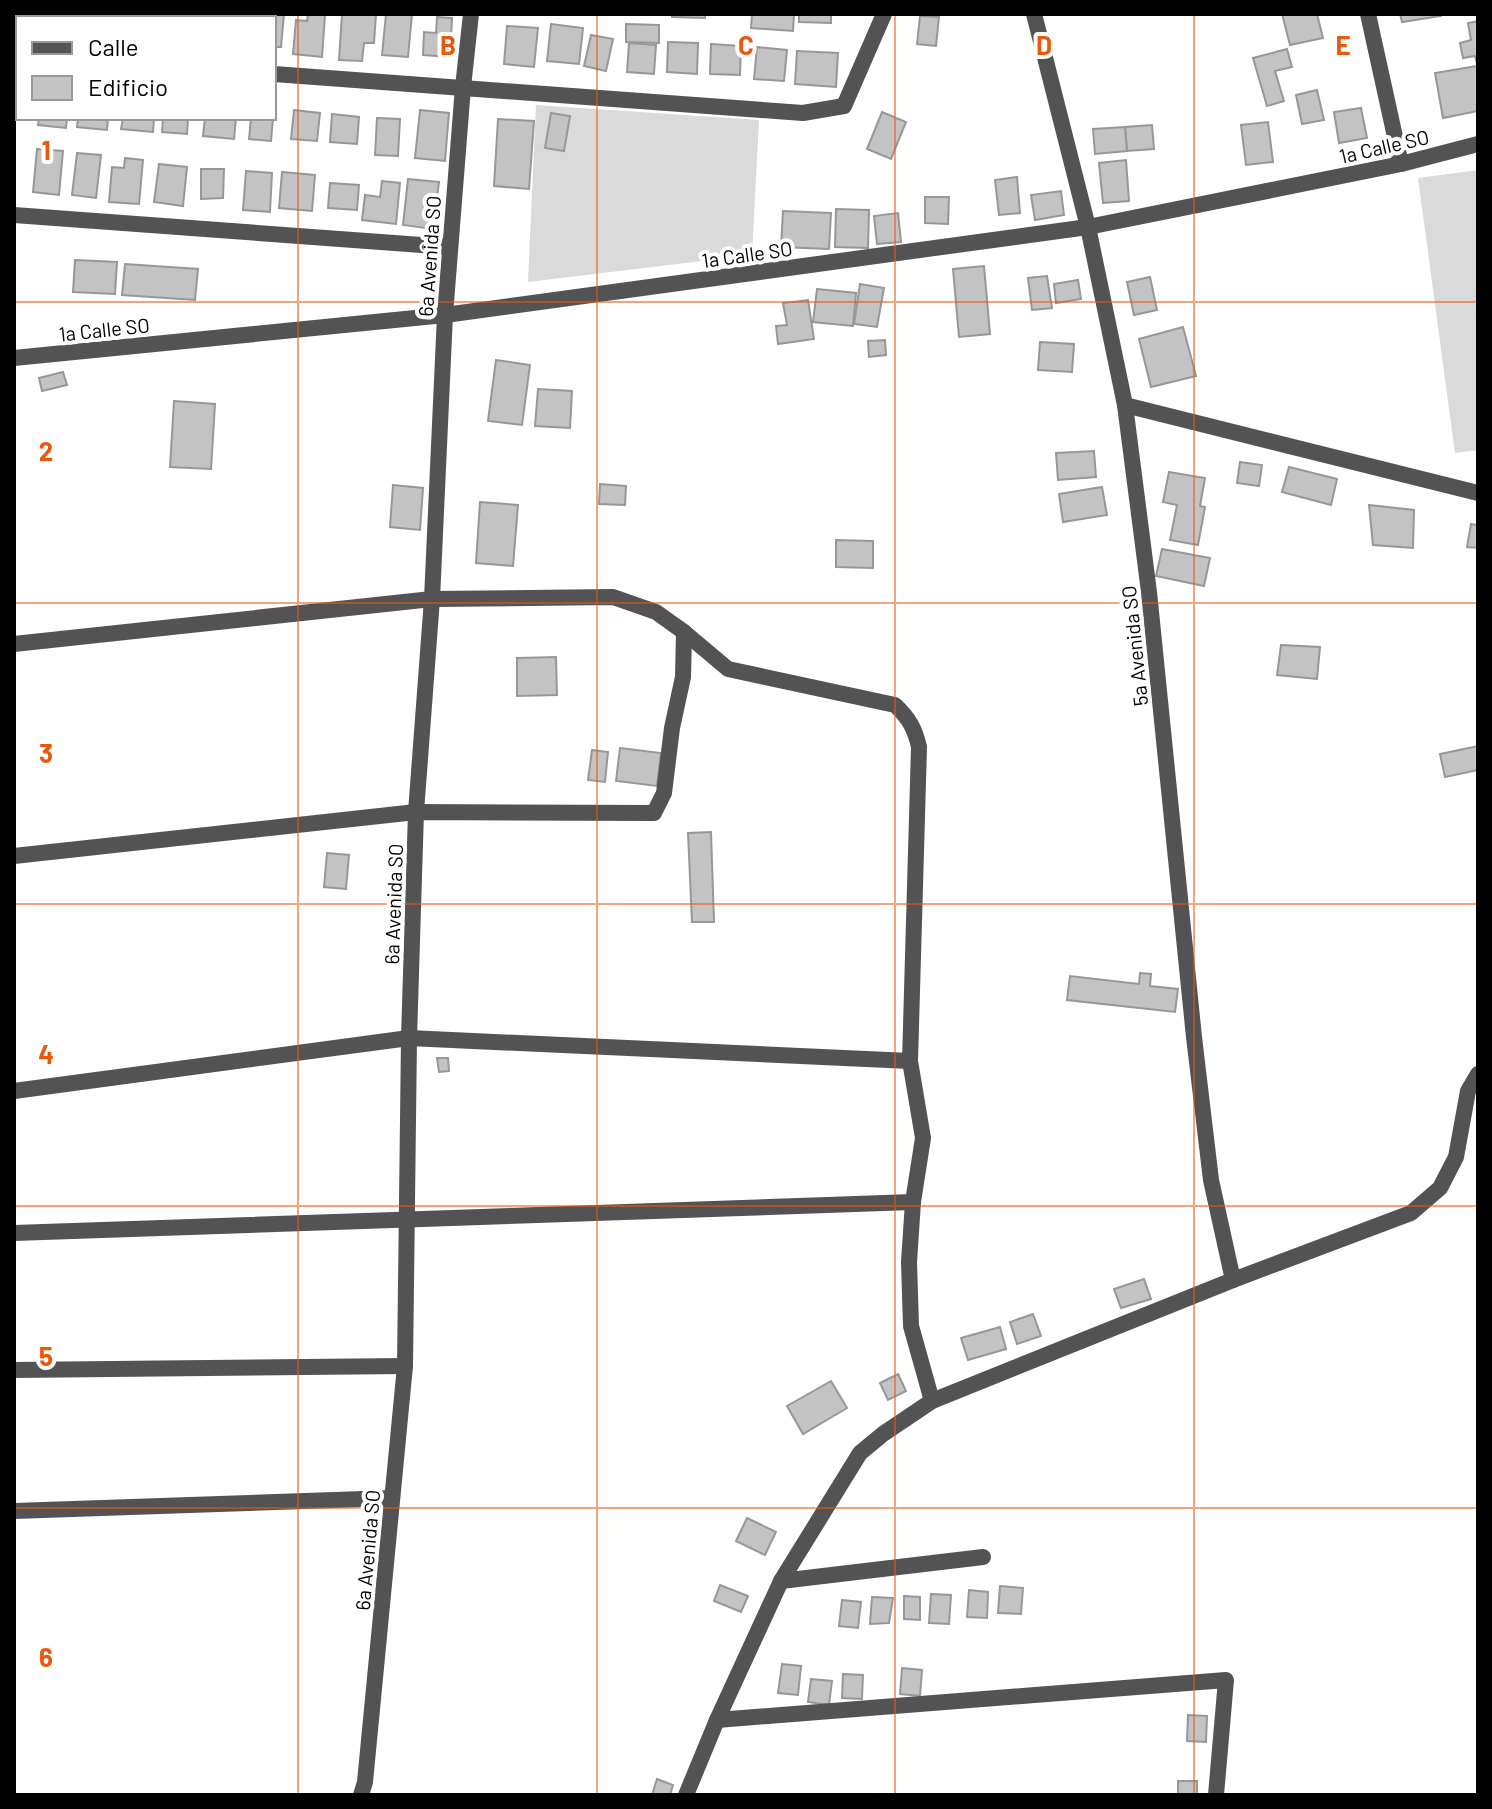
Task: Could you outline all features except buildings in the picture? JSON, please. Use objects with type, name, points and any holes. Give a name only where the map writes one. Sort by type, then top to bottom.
[{"type":"street","name":"6a Avenida SO","points":[[361,1795],[365,1782],[405,1366],[409,1038],[416,812],[432,599],[449,247],[471,14]]},
{"type":"street","points":[[276,74],[803,113],[844,106],[884,14]]},
{"type":"street","name":"5a Avenida SO","points":[[1034,14],[1088,227],[1125,405],[1149,592],[1211,1180],[1233,1280]]},
{"type":"street","points":[[1368,14],[1401,164]]},
{"type":"street","name":"1a Calle SO","points":[[14,358],[445,315],[1088,227],[1401,164],[1478,144]]},
{"type":"street","points":[[14,215],[449,247]]},
{"type":"street","points":[[1125,405],[1478,493]]},
{"type":"street","points":[[14,644],[432,599],[613,597],[656,612],[728,669],[895,705],[907,715],[915,728],[919,747],[910,1061],[923,1138],[913,1202],[909,1262],[911,1326],[932,1401]]},
{"type":"street","points":[[14,856],[416,812],[654,813],[664,793],[672,728],[683,677],[684,632]]},
{"type":"street","points":[[14,1091],[409,1038],[910,1061]]},
{"type":"street","points":[[686,1795],[781,1581],[860,1453],[932,1401],[1233,1280],[1411,1213],[1440,1188],[1456,1157],[1468,1091],[1478,1074]]},
{"type":"street","points":[[14,1233],[913,1202]]},
{"type":"street","points":[[14,1370],[405,1366]]},
{"type":"street","points":[[14,1511],[392,1498]]},
{"type":"street","points":[[781,1581],[983,1557]]},
{"type":"street","points":[[717,1720],[1226,1680],[1216,1795]]},
{"type":"shaded area","points":[[536,105],[759,120],[752,255],[528,282]]},
{"type":"shaded area","points":[[1478,170],[1478,450],[1455,453],[1418,178]]}]
